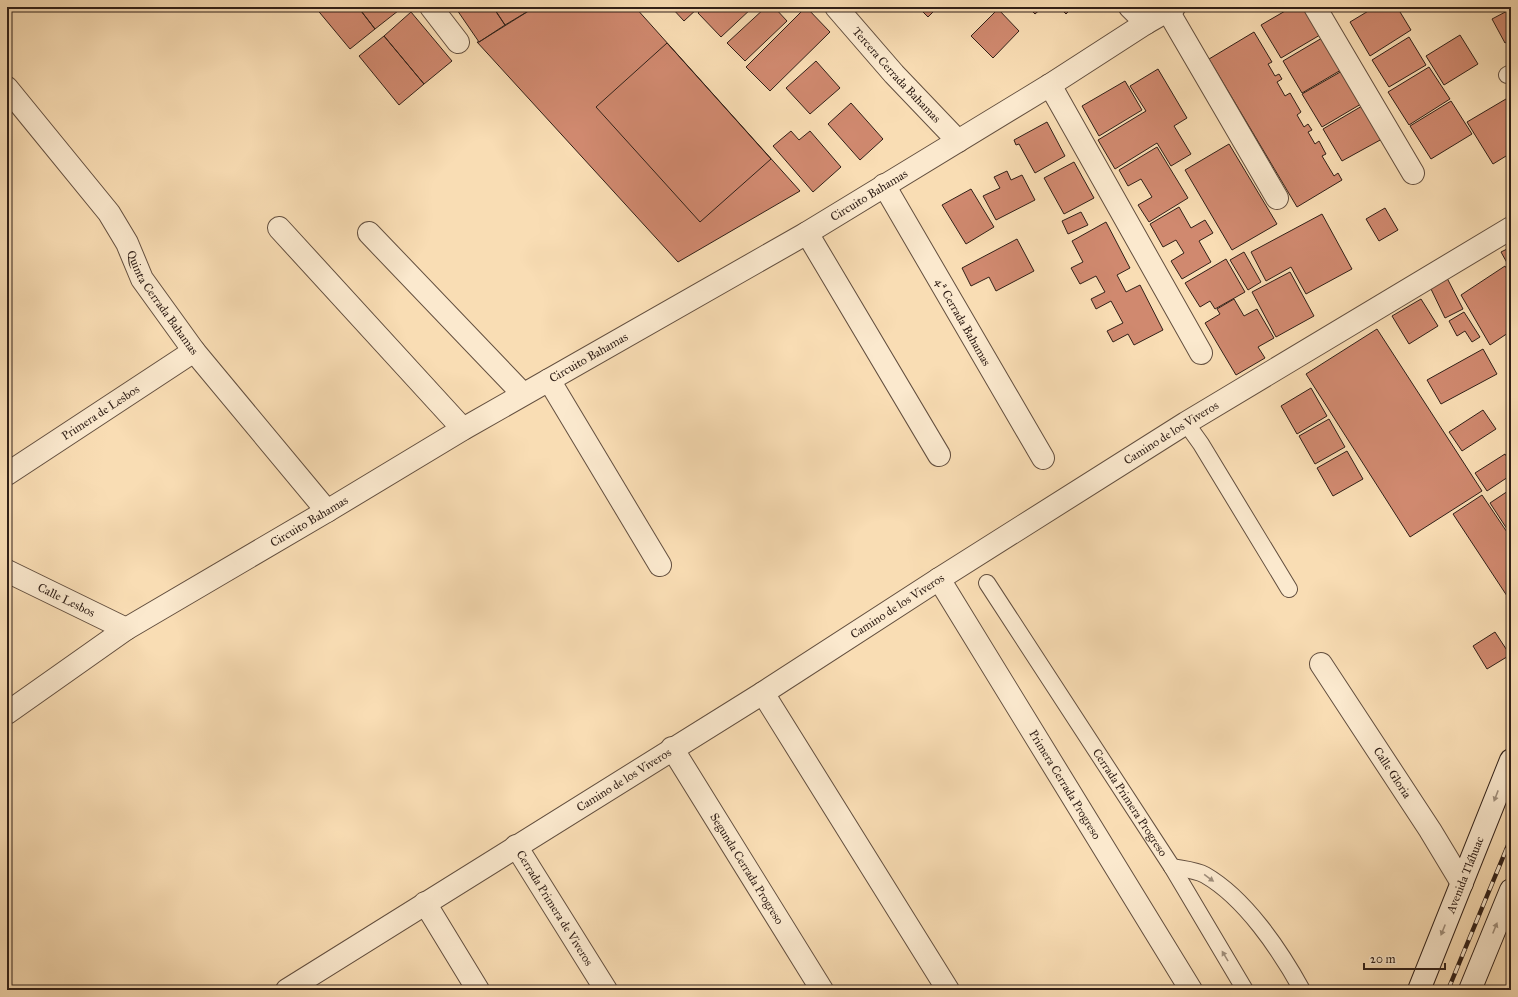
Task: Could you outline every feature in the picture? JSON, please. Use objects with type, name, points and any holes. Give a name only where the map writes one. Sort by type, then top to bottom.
[{"type":"street","points":[[431,7],[458,42]]},
{"type":"street","name":"Tercera Cerrada Bahamas","points":[[836,7],[894,74],[958,141]]},
{"type":"street","points":[[1130,7],[1146,22]]},
{"type":"street","points":[[1315,7],[1413,173]]},
{"type":"street","points":[[1171,9],[1277,198]]},
{"type":"street","name":"Circuito Bahamas","points":[[7,713],[126,629],[327,512],[463,428],[807,232],[1050,85],[1146,22],[1171,9]]},
{"type":"street","points":[[1050,85],[1201,353]]},
{"type":"street","name":"Quinta Cerrada Bahamas","points":[[7,88],[109,213],[127,243],[142,279],[194,350],[327,512]]},
{"type":"street","name":"4ª Cerrada Bahamas","points":[[884,185],[1043,458]]},
{"type":"street","points":[[279,228],[463,428]]},
{"type":"street","name":"Camino de los Viveros","points":[[287,990],[762,693],[939,578],[1186,423],[1511,228]]},
{"type":"street","points":[[369,232],[523,394]]},
{"type":"street","points":[[807,232],[939,455]]},
{"type":"street","name":"Primera de Lesbos","points":[[7,474],[194,350]]},
{"type":"street","points":[[549,380],[660,564]]},
{"type":"street","name":"Calle Lesbos","points":[[7,571],[126,629]]},
{"type":"street","name":"Primera Cerrada Progreso","points":[[939,578],[1191,990]]},
{"type":"street","name":"Calle Gloria","points":[[1321,664],[1430,830],[1462,883]]},
{"type":"street","points":[[762,693],[948,990]]},
{"type":"street","name":"Segunda Cerrada Progreso","points":[[672,748],[822,990]]},
{"type":"street","name":"Avenida Tláhuac","points":[[1418,990],[1511,760]]},
{"type":"street","name":"Cerrada Primera de Viveros","points":[[516,846],[606,990]]},
{"type":"street","points":[[1470,990],[1511,890]]},
{"type":"street","points":[[425,903],[478,990]]},
{"type":"lane","points":[[1186,423],[1201,444],[1289,588]]},
{"type":"lane","name":"Cerrada Primera Progreso","points":[[987,583],[1172,867],[1204,874],[1232,894],[1260,926],[1302,990]]},
{"type":"lane","points":[[1172,867],[1245,990]]},
{"type":"building","points":[[315,7],[358,7],[375,29],[350,49]]},
{"type":"building","points":[[358,7],[403,7],[375,29]]},
{"type":"building","points":[[455,7],[493,7],[505,25],[479,42]]},
{"type":"building","points":[[493,7],[535,7],[505,25]]},
{"type":"building","points":[[535,7],[635,7],[800,191],[678,262],[477,42]]},
{"type":"building","points":[[671,7],[699,7],[684,21]]},
{"type":"building","points":[[704,7],[753,7],[721,37],[698,13]]},
{"type":"building","points":[[766,7],[774,7],[787,21],[745,61],[727,43]]},
{"type":"building","points":[[806,7],[830,32],[770,91],[746,67]]},
{"type":"building","points":[[918,7],[938,7],[928,17]]},
{"type":"building","points":[[1028,7],[1043,7],[1035,14]]},
{"type":"building","points":[[1059,7],[1073,7],[1066,14]]},
{"type":"building","points":[[1292,7],[1304,7],[1320,35],[1281,58],[1261,25]]},
{"type":"building","points":[[1375,7],[1397,7],[1411,30],[1370,56],[1350,22]]},
{"type":"building","points":[[998,9],[1019,31],[993,58],[971,36]]},
{"type":"building","points":[[1511,9],[1511,40],[1505,43],[1492,19]]},
{"type":"building","points":[[411,12],[452,61],[424,84],[384,36]]},
{"type":"building","points":[[1254,32],[1272,62],[1268,64],[1275,76],[1279,74],[1282,79],[1277,82],[1285,96],[1290,93],[1301,112],[1297,115],[1304,127],[1308,124],[1312,130],[1308,132],[1315,144],[1319,141],[1326,154],[1322,156],[1334,176],[1338,173],[1342,180],[1297,207],[1209,59]]},
{"type":"building","points":[[1460,35],[1478,64],[1444,85],[1426,56]]},
{"type":"building","points":[[384,36],[424,84],[399,105],[359,56]]},
{"type":"building","points":[[1409,37],[1426,65],[1389,87],[1372,60]]},
{"type":"building","points":[[1322,38],[1341,70],[1302,93],[1283,61]]},
{"type":"building","points":[[667,43],[771,159],[700,222],[596,107]]},
{"type":"building","points":[[816,61],[840,88],[810,114],[786,88]]},
{"type":"building","points":[[1429,67],[1450,99],[1409,125],[1388,92]]},
{"type":"building","points":[[1158,69],[1187,118],[1174,126],[1191,154],[1171,166],[1157,143],[1115,169],[1098,140],[1146,111],[1130,86]]},
{"type":"building","points":[[1342,71],[1361,104],[1322,127],[1302,94]]},
{"type":"building","points":[[1125,81],[1142,110],[1099,136],[1082,106]]},
{"type":"building","points":[[1511,96],[1511,153],[1493,164],[1467,122]]},
{"type":"building","points":[[1451,101],[1472,134],[1431,159],[1410,126]]},
{"type":"building","points":[[851,103],[883,139],[860,160],[828,124]]},
{"type":"building","points":[[1362,106],[1382,139],[1342,161],[1323,129]]},
{"type":"building","points":[[1047,122],[1065,156],[1035,173],[1019,144],[1016,145],[1014,140]]},
{"type":"building","points":[[791,131],[799,140],[810,131],[841,167],[813,192],[773,146]]},
{"type":"building","points":[[1229,144],[1277,224],[1232,250],[1185,170]]},
{"type":"building","points":[[1157,147],[1188,198],[1149,222],[1138,205],[1152,197],[1141,179],[1128,186],[1119,170]]},
{"type":"building","points":[[1074,162],[1094,198],[1064,214],[1044,178]]},
{"type":"building","points":[[1007,171],[1011,180],[1022,175],[1035,200],[996,220],[983,196],[1000,188],[994,177]]},
{"type":"building","points":[[971,189],[994,227],[966,244],[942,205]]},
{"type":"building","points":[[1179,207],[1191,228],[1205,220],[1213,233],[1199,241],[1211,262],[1182,279],[1171,261],[1184,253],[1176,240],[1163,247],[1150,224]]},
{"type":"building","points":[[1385,208],[1398,230],[1379,241],[1366,219]]},
{"type":"building","points":[[1081,212],[1088,225],[1068,234],[1062,221]]},
{"type":"building","points":[[1322,214],[1352,269],[1306,294],[1291,267],[1266,281],[1251,252]]},
{"type":"building","points":[[1106,222],[1130,268],[1117,275],[1126,292],[1140,285],[1163,330],[1134,345],[1128,334],[1113,342],[1107,331],[1123,323],[1111,301],[1096,309],[1091,299],[1105,292],[1096,276],[1080,284],[1071,268],[1083,262],[1072,241]]},
{"type":"building","points":[[1017,239],[1034,271],[996,291],[989,277],[971,286],[962,268]]},
{"type":"building","points":[[1511,247],[1511,270],[1501,252]]},
{"type":"building","points":[[1244,252],[1261,282],[1248,290],[1230,260]]},
{"type":"building","points":[[1226,259],[1245,292],[1215,309],[1210,301],[1200,307],[1185,283]]},
{"type":"building","points":[[1505,266],[1511,276],[1511,331],[1490,345],[1461,295]]},
{"type":"building","points":[[1290,272],[1314,316],[1276,337],[1252,292]]},
{"type":"building","points":[[1447,278],[1463,309],[1445,318],[1430,287]]},
{"type":"building","points":[[1234,299],[1244,316],[1257,309],[1274,338],[1258,347],[1265,358],[1236,375],[1205,323],[1220,314],[1217,309]]},
{"type":"building","points":[[1421,299],[1438,326],[1409,344],[1392,316]]},
{"type":"building","points":[[1464,312],[1480,337],[1472,342],[1465,331],[1457,336],[1449,321]]},
{"type":"building","points":[[1377,329],[1482,491],[1410,537],[1306,374]]},
{"type":"building","points":[[1483,349],[1497,374],[1441,404],[1427,380]]},
{"type":"building","points":[[1311,388],[1327,416],[1297,434],[1281,406]]},
{"type":"building","points":[[1483,410],[1496,429],[1462,451],[1449,432]]},
{"type":"building","points":[[1329,419],[1345,447],[1315,464],[1299,436]]},
{"type":"building","points":[[1347,451],[1363,479],[1333,496],[1317,468]]},
{"type":"building","points":[[1505,454],[1511,464],[1511,475],[1487,491],[1475,473]]},
{"type":"building","points":[[1511,489],[1511,535],[1490,503]]},
{"type":"building","points":[[1482,495],[1511,538],[1511,602],[1453,514]]},
{"type":"building","points":[[1495,632],[1510,655],[1487,669],[1473,646]]},
{"type":"railway","points":[[1448,990],[1511,838]]}]
